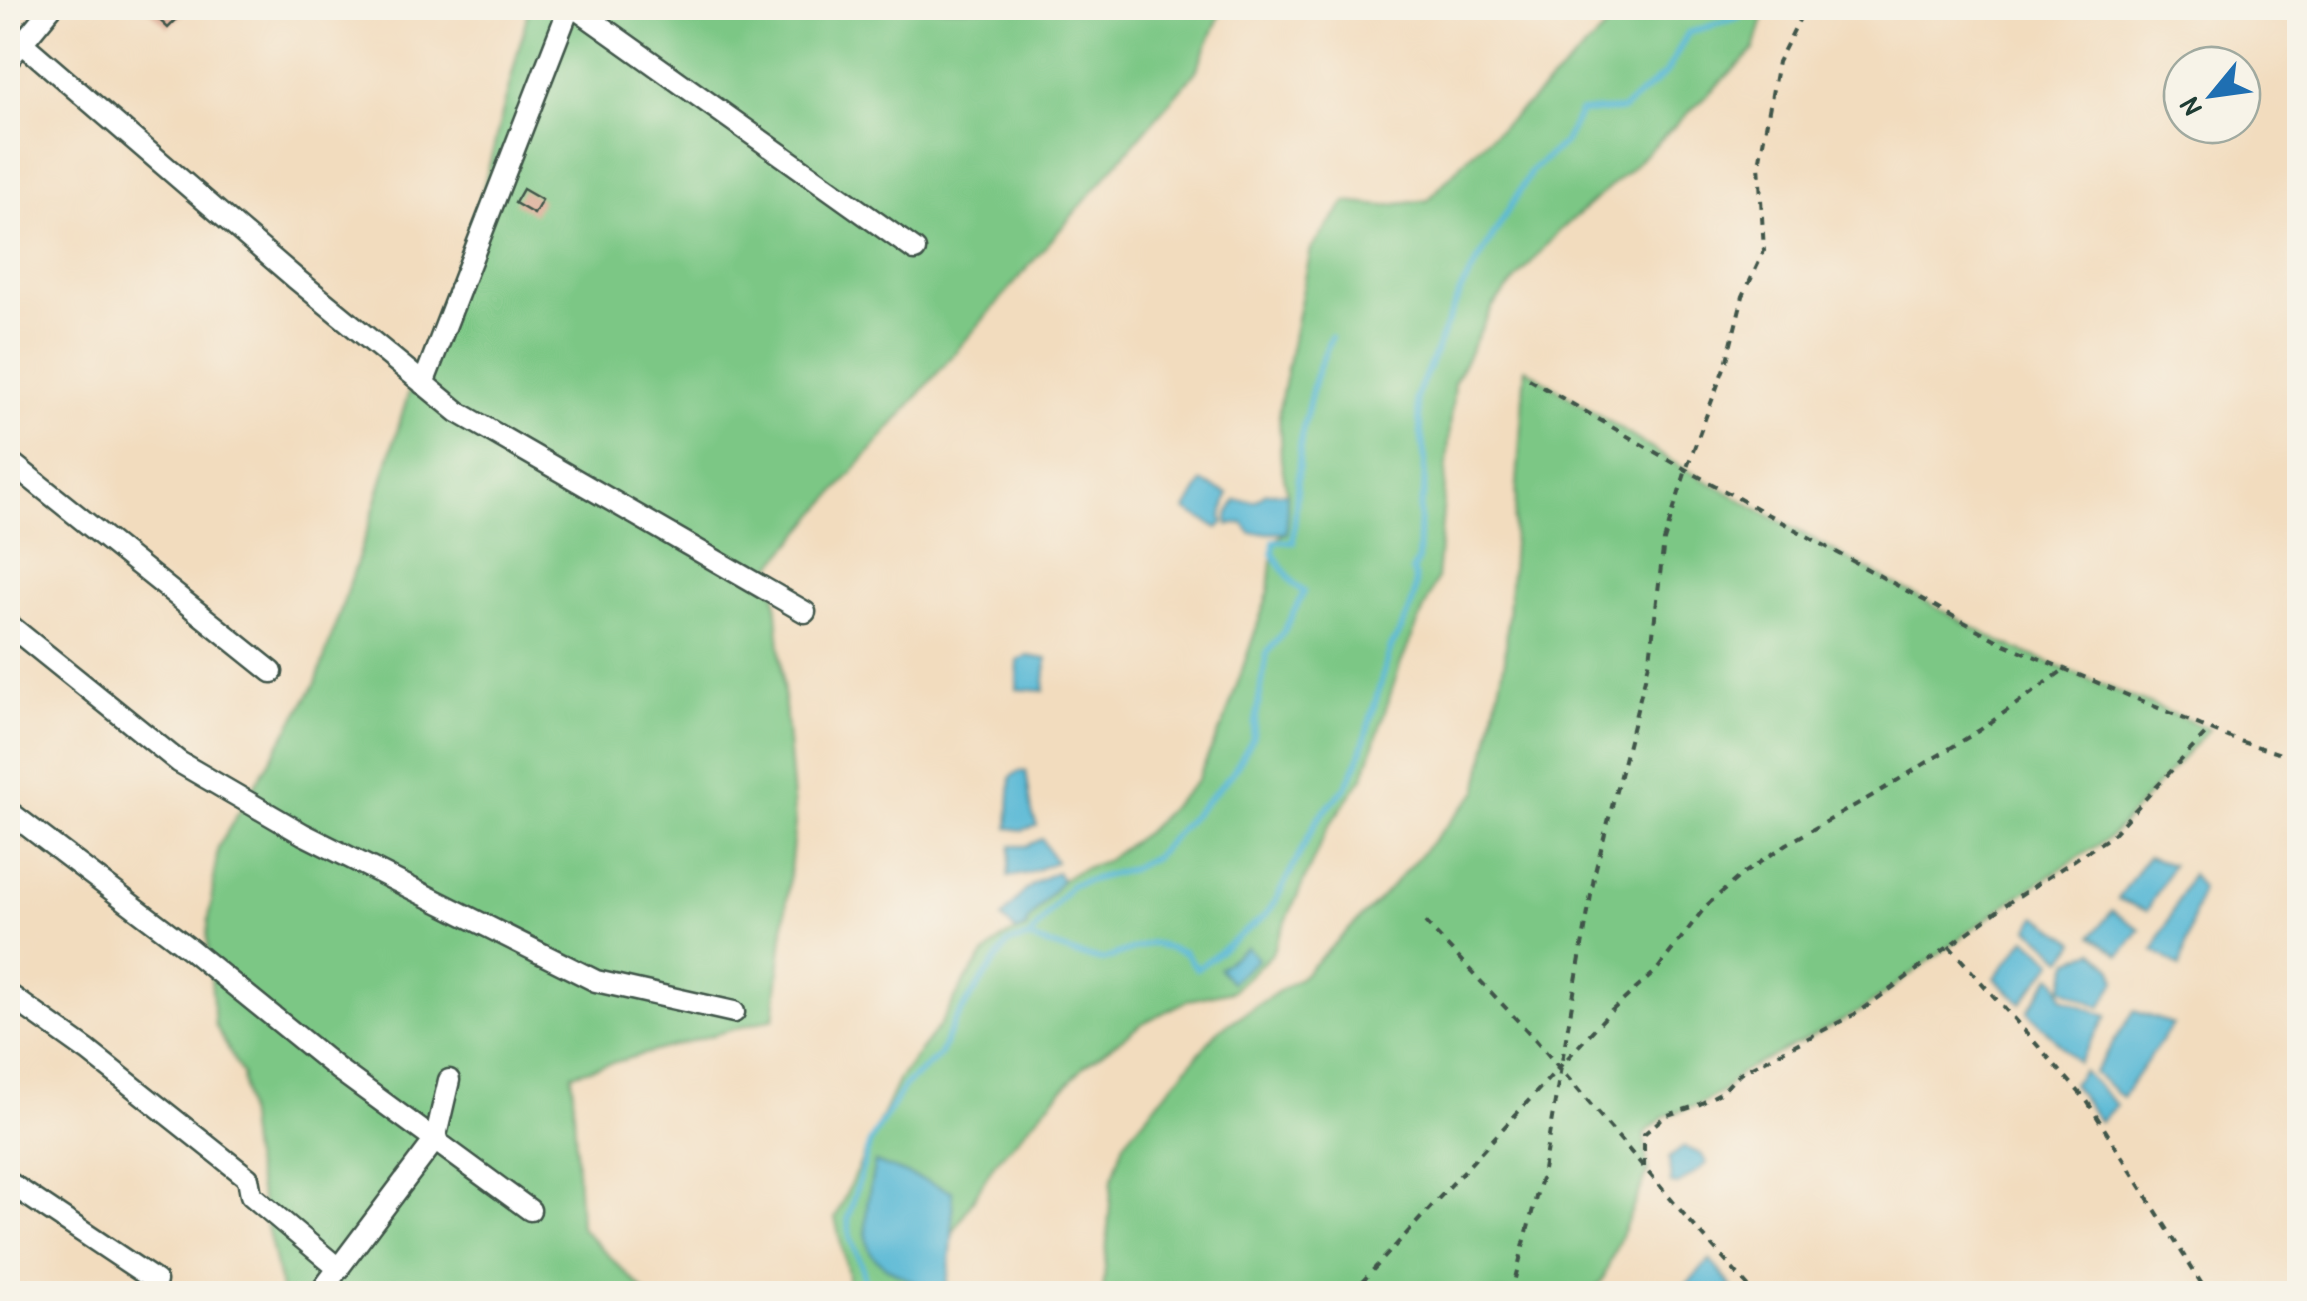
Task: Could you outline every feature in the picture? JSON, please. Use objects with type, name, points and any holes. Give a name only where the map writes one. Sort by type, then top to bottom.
[{"type":"street","points":[[8,60],[50,8]]},
{"type":"street","points":[[423,384],[572,8],[915,250]]},
{"type":"street","points":[[21,42],[458,412],[804,612]]},
{"type":"street","points":[[8,460],[272,672]]},
{"type":"street","points":[[8,624],[180,762],[302,834],[596,981],[734,1012]]},
{"type":"street","points":[[8,811],[192,950],[339,1070],[530,1210]]},
{"type":"street","points":[[8,994],[248,1178],[251,1196],[338,1269]]},
{"type":"street","points":[[318,1294],[435,1140],[449,1080]]},
{"type":"street","points":[[8,1182],[156,1282]]},
{"type":"path","points":[[1511,1294],[1543,1170],[1595,872],[1650,659],[1664,541],[1726,360],[1743,296],[1764,251],[1759,164],[1778,62],[1805,8]]},
{"type":"path","points":[[1529,379],[2002,643],[2233,739],[2300,760]]},
{"type":"path","points":[[1351,1294],[1609,1013],[1656,971],[1706,906],[1740,876],[1980,730],[2065,669]]},
{"type":"path","points":[[1644,1168],[1644,1134],[1666,1116],[1698,1105],[1722,1092],[1740,1073],[1859,1012],[2011,900],[2110,837],[2210,729]]},
{"type":"path","points":[[1425,922],[1560,1068],[1754,1294]]},
{"type":"path","points":[[1949,946],[2086,1100],[2208,1294]]},
{"type":"green space","points":[[529,8],[1223,8],[1196,71],[773,565],[795,824],[774,1018],[572,1074],[580,1227],[646,1293],[282,1293],[251,1154],[242,1074],[215,1025],[207,935],[218,847],[316,683],[411,385],[480,201]]},
{"type":"green space","points":[[1627,8],[1766,8],[1754,50],[1557,233],[1493,306],[1454,383],[1437,579],[1400,665],[1364,776],[1328,827],[1271,955],[1232,991],[1189,1000],[1143,1023],[1084,1066],[994,1164],[953,1233],[946,1293],[846,1293],[848,1274],[835,1218],[900,1077],[940,1025],[984,955],[1003,938],[1026,928],[1062,880],[1105,861],[1146,832],[1196,782],[1225,720],[1269,591],[1274,541],[1286,532],[1287,493],[1279,409],[1311,249],[1346,202],[1383,206],[1428,200],[1470,155]]},
{"type":"green space","points":[[1525,368],[1674,463],[2002,643],[2209,729],[2110,837],[2011,901],[1859,1012],[1740,1073],[1722,1092],[1665,1116],[1644,1134],[1648,1172],[1602,1281],[1588,1293],[1103,1293],[1112,1179],[1124,1142],[1219,1030],[1302,976],[1379,900],[1478,791],[1505,660]]},
{"type":"water","points":[[1202,482],[1228,494],[1224,522],[1218,528],[1186,510]]},
{"type":"water","points":[[1266,493],[1287,493],[1287,533],[1251,533],[1243,523],[1228,525],[1228,515],[1236,500],[1255,501]]},
{"type":"water","points":[[1027,656],[1047,659],[1044,691],[1017,689],[1018,660]]},
{"type":"water","points":[[1026,771],[1037,826],[1008,828],[1011,777]]},
{"type":"water","points":[[1042,839],[1055,862],[1008,877],[1011,846],[1026,846]]},
{"type":"water","points":[[2147,857],[2172,865],[2147,911],[2118,899]]},
{"type":"water","points":[[1057,872],[1062,880],[1026,928],[1017,932],[1002,919],[1026,891]]},
{"type":"water","points":[[2191,874],[2201,888],[2180,967],[2154,950]]},
{"type":"water","points":[[2112,911],[2140,929],[2120,955],[2092,936]]},
{"type":"water","points":[[2037,916],[2076,942],[2064,959],[2029,928]]},
{"type":"water","points":[[2026,938],[2054,961],[2021,1003],[1995,978]]},
{"type":"water","points":[[1247,947],[1258,959],[1231,982],[1219,968]]},
{"type":"water","points":[[2094,951],[2113,969],[2116,981],[2101,1007],[2062,988],[2071,960]]},
{"type":"water","points":[[2052,975],[2063,998],[2107,1016],[2078,1063],[2028,1011]]},
{"type":"water","points":[[2134,1011],[2173,1024],[2122,1097],[2094,1073]]},
{"type":"water","points":[[2083,1071],[2116,1105],[2100,1122],[2072,1084]]},
{"type":"water","points":[[1684,1147],[1701,1154],[1707,1163],[1678,1185],[1671,1184],[1669,1158]]},
{"type":"water","points":[[875,1162],[952,1191],[951,1256],[944,1293],[891,1270],[869,1249],[866,1217]]},
{"type":"water","points":[[1710,1260],[1732,1286],[1724,1293],[1678,1293]]},
{"type":"building","points":[[147,8],[188,8],[168,28]]},
{"type":"building","points":[[523,189],[542,200],[534,214],[515,203]]},
{"type":"waterway","points":[[1029,938],[1103,960],[1150,943],[1184,952],[1197,969],[1265,916],[1317,820],[1346,787],[1359,759],[1391,647],[1413,599],[1412,571],[1418,560],[1425,460],[1416,398],[1461,290],[1532,170],[1565,142],[1580,112],[1622,110],[1666,73],[1688,33],[1739,17],[1738,8]]},
{"type":"waterway","points":[[865,1294],[862,1266],[850,1237],[848,1218],[870,1142],[904,1086],[939,1056],[954,1022],[1008,943],[1029,938],[1071,885],[1131,869],[1154,857],[1232,774],[1252,740],[1267,653],[1284,631],[1304,592],[1273,554],[1274,541],[1293,542],[1301,437],[1315,378],[1331,337]]}]
